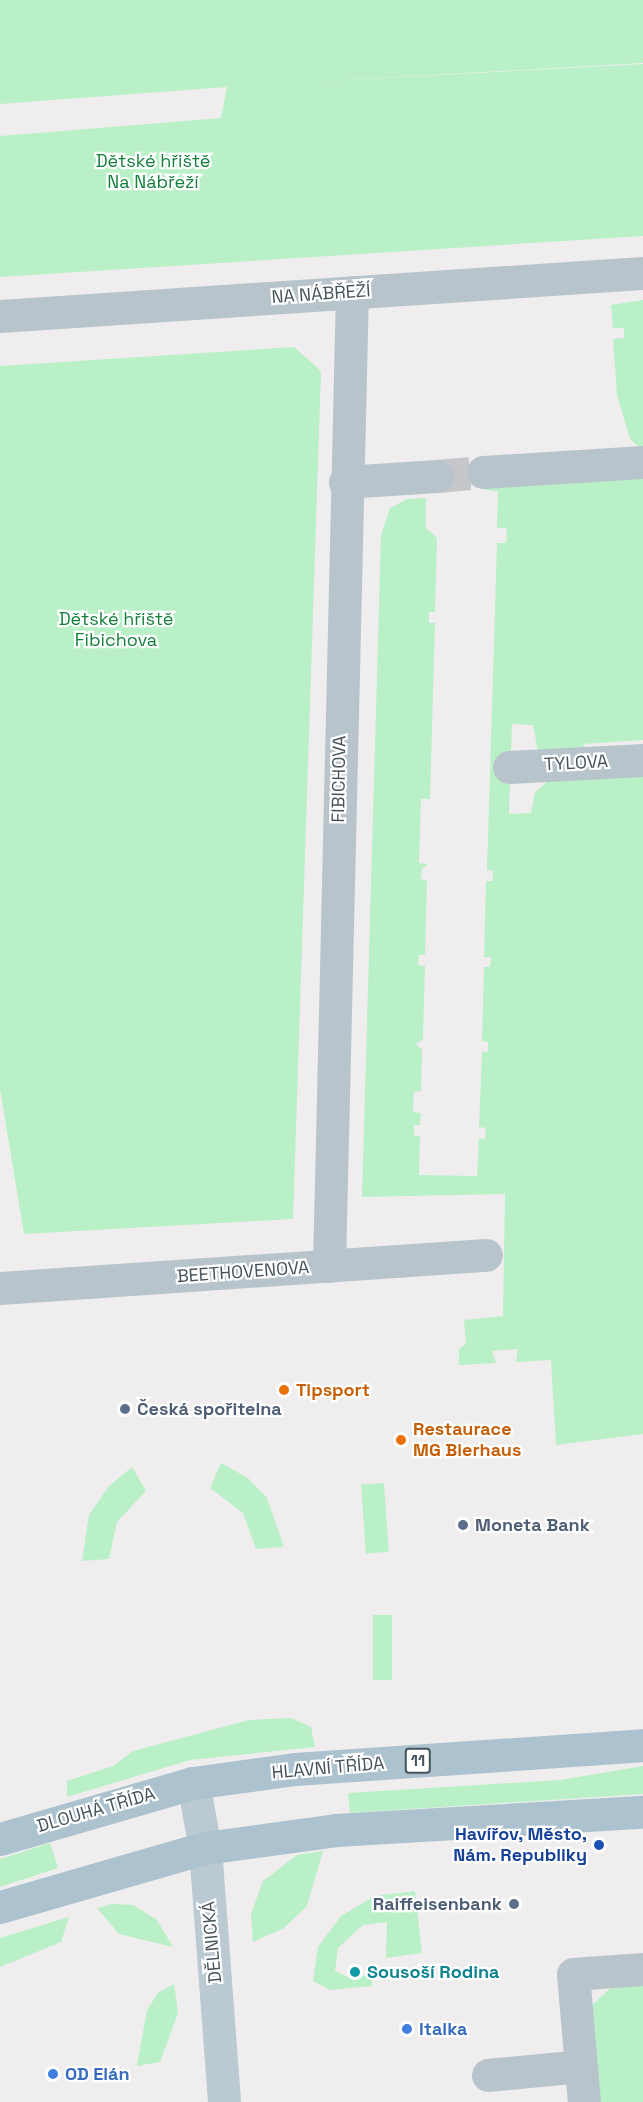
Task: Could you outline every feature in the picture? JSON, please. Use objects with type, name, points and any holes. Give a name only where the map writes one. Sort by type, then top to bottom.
[{"type":"main road","name":"HLAVNÍ TŘÍDA","points":[[193,1783],[295,1769],[643,1745]]},
{"type":"main road","name":"DLOUHÁ TŘÍDA","points":[[0,1839],[193,1783]]},
{"type":"main road","points":[[0,1907],[205,1848],[336,1830],[643,1812]]},
{"type":"street","name":"NA NÁBŘEŽÍ","points":[[0,316],[643,273]]},
{"type":"street","name":"FIBICHOVA","points":[[329,1266],[345,482],[352,292]]},
{"type":"street","points":[[483,472],[643,462]]},
{"type":"street","points":[[345,482],[437,476]]},
{"type":"street","name":"TYLOVA","points":[[509,767],[643,759]]},
{"type":"street","name":"BEETHOVENOVA","points":[[0,1288],[486,1255]]},
{"type":"street","name":"DĚLNICKÁ","points":[[193,1783],[205,1848],[224,2102]]},
{"type":"street","points":[[584,2102],[573,1974],[643,1969]]},
{"type":"street","points":[[488,2075],[581,2066]]},
{"type":"green space","name":"Dětské hřiště Na Nábřeží","points":[[0,0],[643,0],[643,63],[275,84],[643,64],[643,236],[0,277],[0,136],[221,118],[227,87],[0,104]]},
{"type":"green space","points":[[643,300],[643,451],[630,439],[617,395],[613,339],[624,338],[624,328],[613,328],[611,305]]},
{"type":"green space","name":"Dětské hřiště Fibichova","points":[[294,347],[321,371],[293,1219],[24,1234],[0,1089],[0,366]]},
{"type":"green space","points":[[643,471],[643,740],[583,744],[591,758],[538,752],[533,725],[512,724],[509,814],[531,813],[535,792],[549,780],[643,773],[643,1434],[556,1445],[551,1360],[516,1362],[518,1349],[492,1351],[496,1363],[459,1365],[459,1349],[466,1344],[464,1320],[503,1316],[505,1194],[362,1197],[381,535],[390,508],[407,499],[426,498],[426,528],[437,538],[435,612],[429,612],[429,623],[435,623],[430,799],[421,799],[419,863],[428,864],[422,869],[421,879],[427,880],[425,955],[419,955],[418,965],[425,966],[423,1039],[416,1044],[422,1050],[421,1091],[414,1092],[413,1112],[421,1113],[420,1125],[414,1125],[414,1136],[420,1136],[419,1175],[477,1176],[479,1138],[485,1139],[486,1128],[479,1127],[482,1052],[488,1052],[488,1042],[482,1041],[484,967],[490,967],[491,957],[484,957],[486,881],[493,881],[493,871],[487,870],[497,543],[506,543],[507,535],[506,528],[497,528],[498,491],[485,490],[485,482]]},
{"type":"green space","points":[[221,1463],[248,1478],[267,1498],[284,1547],[256,1549],[243,1513],[210,1488]]},
{"type":"green space","points":[[132,1467],[146,1491],[117,1522],[109,1559],[82,1561],[89,1515],[109,1486]]},
{"type":"green space","points":[[384,1483],[389,1552],[366,1553],[361,1485]]},
{"type":"green space","points":[[373,1615],[392,1615],[392,1680],[373,1680]]},
{"type":"green space","points":[[291,1718],[311,1727],[315,1747],[190,1760],[67,1797],[67,1781],[113,1766],[133,1751],[249,1720]]},
{"type":"green space","points":[[643,1766],[643,1794],[350,1813],[348,1793],[560,1780]]},
{"type":"green space","points":[[50,1843],[58,1868],[0,1887],[0,1859]]},
{"type":"green space","points":[[323,1851],[307,1906],[284,1928],[253,1942],[251,1914],[263,1881],[297,1855]]},
{"type":"green space","points":[[415,1891],[422,1953],[386,1958],[387,1922],[363,1925],[338,1948],[335,1971],[353,1979],[372,1973],[372,1986],[330,1990],[313,1981],[318,1947],[341,1916],[375,1896]]},
{"type":"green space","points":[[111,1904],[133,1905],[157,1920],[173,1947],[119,1934],[97,1908]]},
{"type":"green space","points":[[69,1917],[61,1942],[0,1967],[0,1938]]},
{"type":"green space","points":[[643,1982],[643,2102],[594,2102],[595,2026],[588,2026],[593,2004],[613,1986]]},
{"type":"green space","points":[[174,1984],[178,2013],[160,2062],[137,2066],[147,2010],[158,1993]]},
{"type":"tunnel","points":[[437,476],[483,472]]},
{"type":"place","name":"Tipsport","points":[[284,1390]]},
{"type":"place","name":"Česká spořitelna","points":[[125,1409]]},
{"type":"place","name":"Restaurace MG Bierhaus","points":[[401,1440]]},
{"type":"place","name":"Moneta Bank","points":[[463,1525]]},
{"type":"place","name":"Havířov, Město, Nám. Republiky","points":[[599,1845]]},
{"type":"place","name":"Raiffeisenbank","points":[[514,1904]]},
{"type":"place","name":"Sousoší Rodina","points":[[355,1972]]},
{"type":"place","name":"Italka","points":[[407,2029]]},
{"type":"place","name":"OD Elán","points":[[53,2074]]}]
